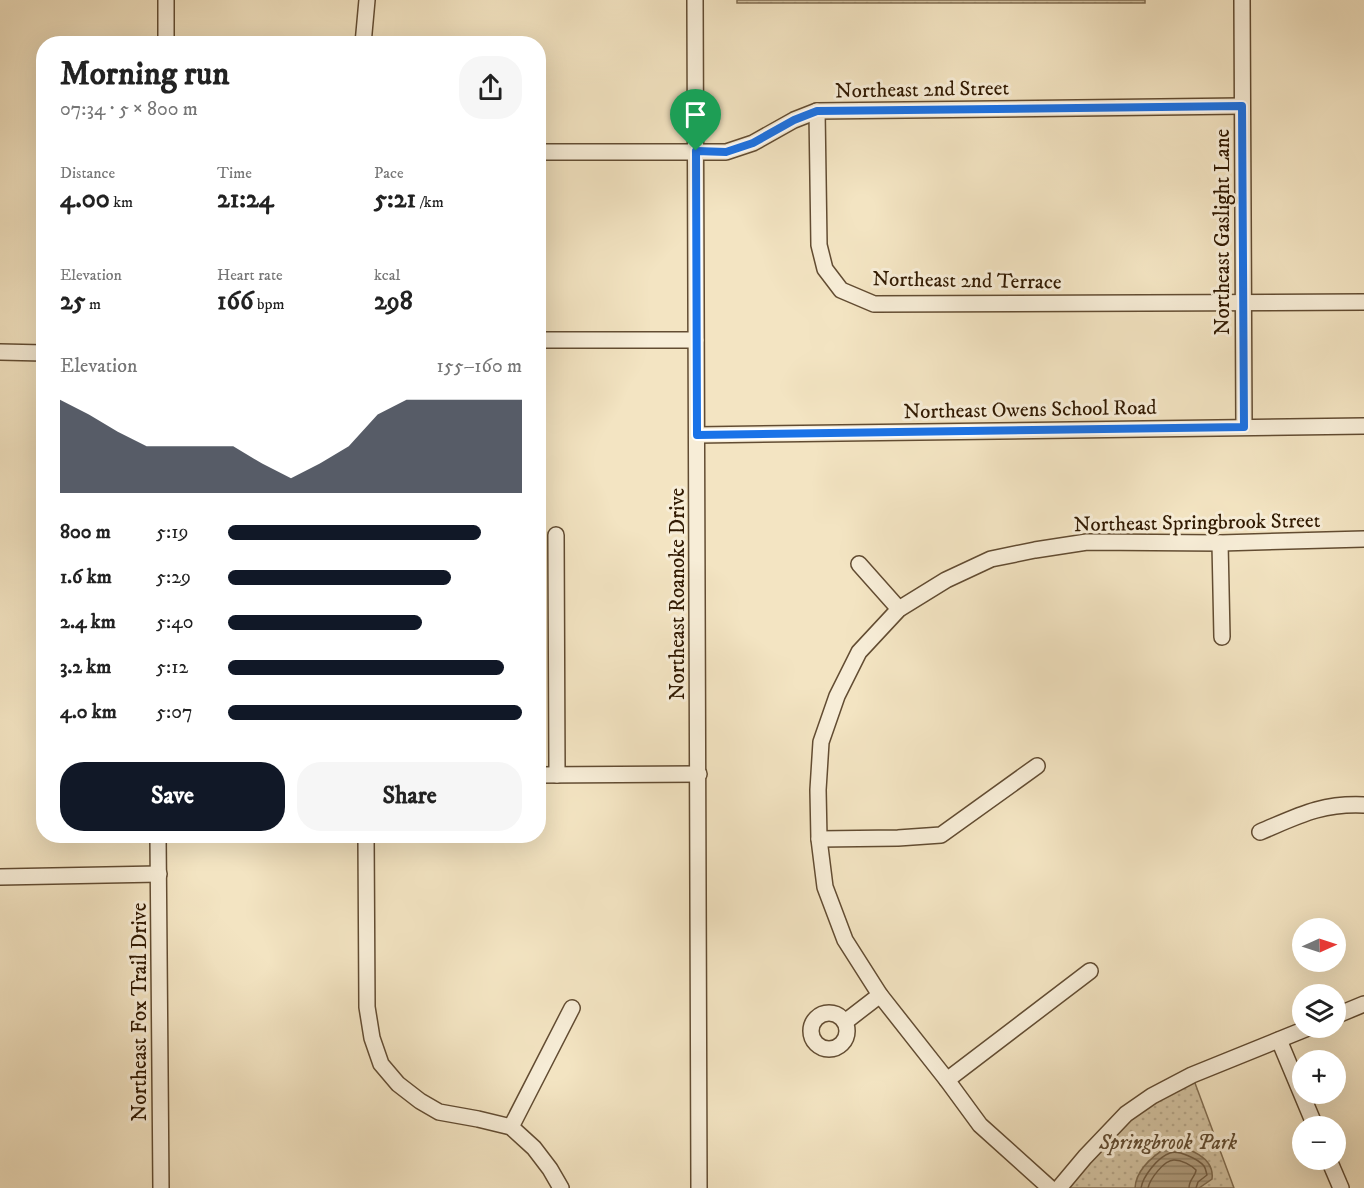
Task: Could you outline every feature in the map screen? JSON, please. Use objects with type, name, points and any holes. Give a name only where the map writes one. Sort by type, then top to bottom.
[{"type":"street","points":[[166,0],[166,36]]},
{"type":"street","points":[[364,36],[367,0]]},
{"type":"street","name":"Northeast Roanoke Drive","points":[[695,0],[699,1188]]},
{"type":"street","name":"Northeast Gaslight Lane","points":[[1242,0],[1244,427]]},
{"type":"street","name":"Northeast 2nd Street","points":[[546,153],[726,152],[753,143],[794,120],[817,111],[1242,106]]},
{"type":"street","name":"Northeast 2nd Terrace","points":[[817,111],[819,245],[825,269],[841,290],[874,304],[1364,302]]},
{"type":"street","points":[[546,340],[696,340]]},
{"type":"street","points":[[0,352],[36,352]]},
{"type":"street","name":"Northeast Owens School Road","points":[[697,435],[1364,426]]},
{"type":"street","points":[[556,535],[558,775]]},
{"type":"street","name":"Northeast Springbrook Street","points":[[1050,1188],[980,1125],[880,995],[845,940],[825,887],[819,839],[818,790],[821,742],[837,696],[860,652],[899,609],[946,580],[991,560],[1087,542],[1220,543],[1364,539]]},
{"type":"street","points":[[1220,543],[1222,637]]},
{"type":"street","points":[[859,564],[899,609]]},
{"type":"street","points":[[819,839],[940,835],[1037,766]]},
{"type":"street","points":[[546,775],[699,774]]},
{"type":"street","points":[[1260,832],[1310,811],[1330,806],[1364,805]]},
{"type":"street","name":"Northeast Fox Trail Drive","points":[[158,843],[161,1188]]},
{"type":"street","points":[[366,843],[367,1007],[372,1038],[381,1064],[398,1084],[439,1112],[511,1127],[534,1148],[561,1188]]},
{"type":"street","points":[[0,877],[159,874]]},
{"type":"street","points":[[947,1080],[1090,971]]},
{"type":"street","points":[[845,1022],[880,995]]},
{"type":"street","points":[[1346,1011],[1364,1004]]},
{"type":"street","points":[[511,1127],[572,1008]]},
{"type":"street","points":[[1059,1188],[1126,1114],[1152,1096],[1192,1075],[1292,1035]]},
{"type":"street","points":[[1279,1040],[1311,1116]]},
{"type":"street","points":[[1333,1170],[1341,1188]]},
{"type":"green space","points":[[737,0],[1145,0],[1145,3],[737,3]]},
{"type":"green space","name":"Springbrook Park","points":[[1192,1075],[1234,1188],[1059,1188],[1126,1114]]},
{"type":"water","points":[[1169,1146],[1184,1148],[1205,1159],[1212,1171],[1212,1179],[1199,1188],[1135,1188],[1142,1169],[1152,1158]]},
{"type":"route","points":[[1242,106],[1244,427],[697,435],[696,151],[726,152],[753,143],[794,120],[817,111],[1242,106]]}]
